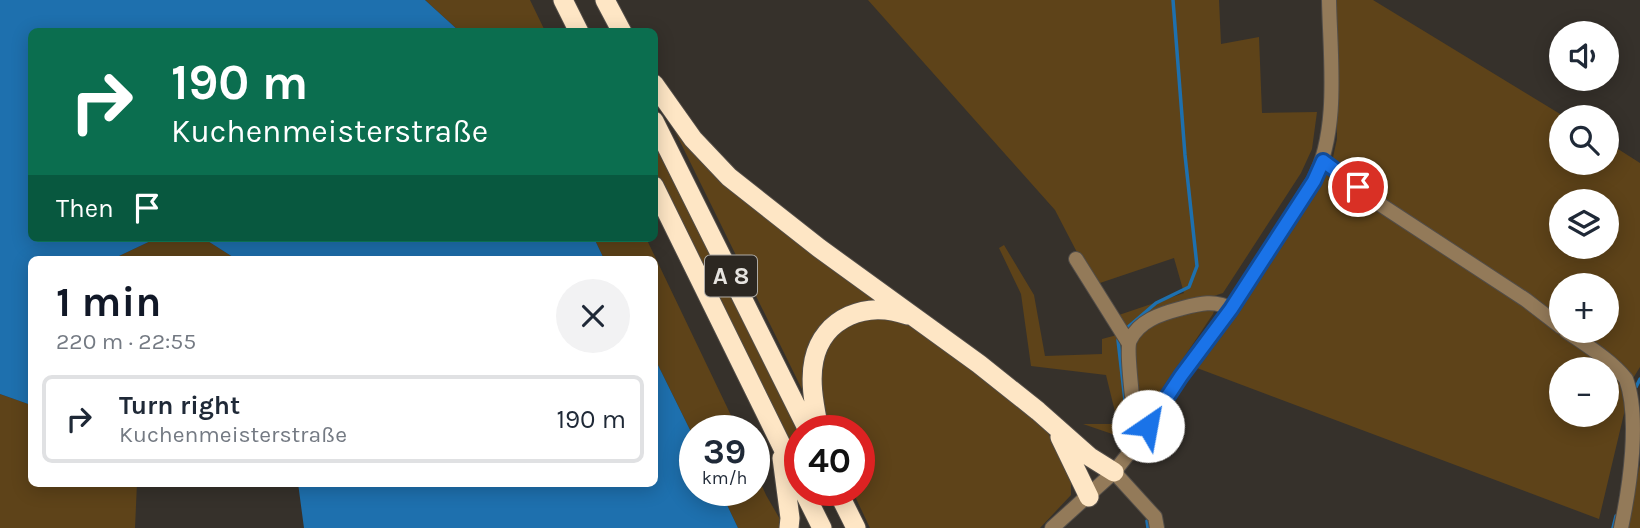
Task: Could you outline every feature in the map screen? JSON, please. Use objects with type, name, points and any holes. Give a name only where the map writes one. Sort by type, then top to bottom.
[{"type":"highway","points":[[563,0],[577,28]]},
{"type":"highway","points":[[594,0],[608,28]]},
{"type":"highway","points":[[605,0],[620,28]]},
{"type":"highway","points":[[658,90],[693,139],[729,177],[778,217],[979,364],[1090,457],[1114,472]]},
{"type":"highway","name":"A 8","points":[[658,129],[801,415]]},
{"type":"highway","name":"A 8","points":[[658,194],[784,450]]},
{"type":"highway","points":[[817,415],[812,379],[814,359],[822,339],[838,322],[860,310],[883,309],[918,319]]},
{"type":"highway","points":[[1057,430],[1089,497]]},
{"type":"highway","points":[[779,440],[790,518],[789,528]]},
{"type":"highway","points":[[811,506],[822,528]]},
{"type":"highway","points":[[845,506],[856,528]]},
{"type":"street","points":[[1052,528],[1114,472],[1137,443],[1181,376],[1231,309],[1314,181],[1323,161],[1329,128],[1329,0]]},
{"type":"street","points":[[1323,161],[1378,203],[1549,318]]},
{"type":"street","points":[[1076,259],[1128,342],[1137,443]]},
{"type":"street","points":[[1128,342],[1140,324],[1169,312],[1208,302],[1222,304],[1231,309]]},
{"type":"street","points":[[1581,343],[1625,377],[1636,395],[1639,415],[1636,460],[1621,528]]},
{"type":"street","points":[[1114,472],[1155,517],[1157,528]]},
{"type":"shaded area","points":[[425,0],[530,0],[544,28],[456,28]]},
{"type":"shaded area","points":[[868,0],[1219,0],[1221,44],[1259,37],[1262,113],[1317,112],[1312,149],[1301,173],[1223,293],[1168,311],[1124,344],[1133,426],[1121,437],[1083,424],[1118,424],[1106,375],[1031,366],[1021,294],[999,248],[1004,245],[1034,295],[1045,356],[1102,354],[1102,339],[1117,335],[1110,318],[1184,293],[1174,258],[1094,285],[1055,210]]},
{"type":"shaded area","points":[[1337,0],[1373,0],[1549,107],[1549,175],[1619,175],[1619,150],[1640,163],[1640,367],[1632,380],[1599,519],[1197,368],[1268,268],[1332,162],[1337,139]]},
{"type":"shaded area","points":[[663,107],[714,169],[1026,405],[1047,431],[1071,475],[1071,495],[1040,528],[870,528],[860,506],[875,506],[875,415],[815,415]]},
{"type":"shaded area","points":[[658,150],[790,415],[784,415],[784,436],[658,180]]},
{"type":"shaded area","points":[[149,242],[209,242],[231,256],[119,256]]},
{"type":"shaded area","points":[[596,242],[648,242],[655,256],[603,256]]},
{"type":"shaded area","points":[[658,263],[731,415],[683,415],[658,365]]},
{"type":"shaded area","points":[[1195,311],[1214,311],[1213,314],[1142,420],[1133,343],[1150,326]]},
{"type":"shaded area","points":[[0,394],[28,404],[28,487],[137,487],[135,528],[0,528]]},
{"type":"shaded area","points":[[1640,464],[1640,528],[1626,528]]},
{"type":"shaded area","points":[[770,502],[785,528],[738,528],[728,506],[770,506]]},
{"type":"water","points":[[0,0],[425,0],[456,28],[28,28],[28,242],[149,242],[119,256],[28,256],[28,404],[0,394]]},
{"type":"water","points":[[209,242],[596,242],[603,256],[231,256]]},
{"type":"water","points":[[658,365],[683,415],[679,415],[679,506],[728,506],[738,528],[304,528],[299,487],[658,487]]},
{"type":"waterway","points":[[1128,327],[1156,303],[1189,287],[1197,266],[1173,0]]},
{"type":"waterway","points":[[1118,340],[1127,418]]},
{"type":"waterway","points":[[1636,387],[1640,379]]},
{"type":"waterway","points":[[1613,528],[1616,516]]},
{"type":"waterway","points":[[1147,521],[1148,528]]},
{"type":"route","points":[[1148,426],[1231,309],[1314,181],[1323,161],[1358,187]]}]
